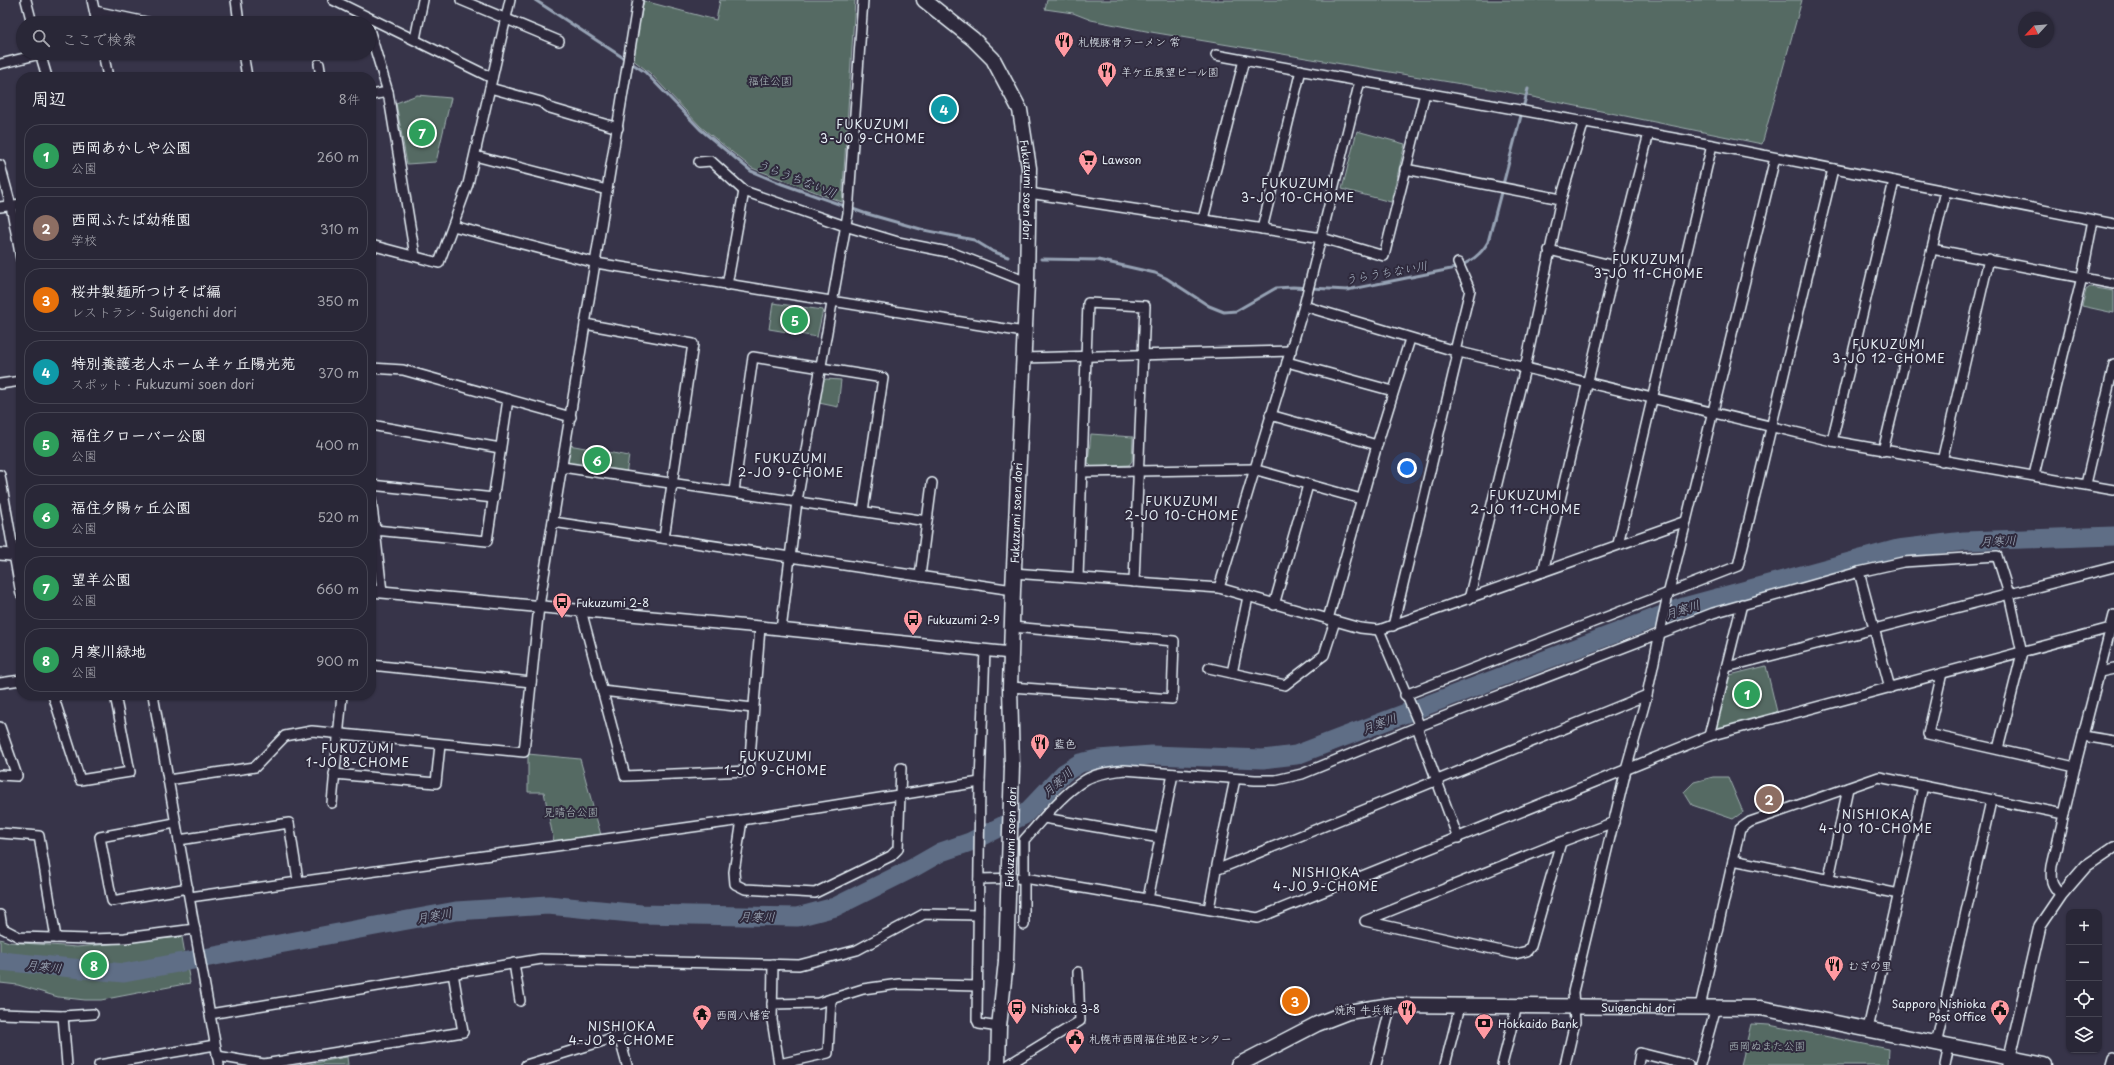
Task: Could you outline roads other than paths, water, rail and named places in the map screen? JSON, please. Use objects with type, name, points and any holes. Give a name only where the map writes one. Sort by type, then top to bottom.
[{"type":"main road","name":"Fukuzumi soen dori","points":[[924,0],[973,39],[997,66],[1020,110],[1029,168],[1030,193],[1027,282],[1010,687],[1012,766],[1006,961],[999,1027],[998,1065]]},
{"type":"main road","name":"Suigenchi dori","points":[[1238,1065],[1317,1024],[1348,1012],[1391,1005],[1761,1008],[1943,1045],[2009,1062],[2045,1065]]},
{"type":"street","points":[[26,0],[30,16]]},
{"type":"street","points":[[92,0],[96,16]]},
{"type":"street","points":[[236,0],[238,16]]},
{"type":"street","points":[[333,0],[361,16]]},
{"type":"street","points":[[415,40],[423,0]]},
{"type":"street","points":[[461,0],[559,41]]},
{"type":"street","points":[[376,246],[439,263],[468,184],[510,0]]},
{"type":"street","points":[[168,780],[255,767],[285,736],[312,731],[440,745],[524,752],[539,606],[638,0]]},
{"type":"street","points":[[781,630],[797,501],[848,213],[863,0]]},
{"type":"street","points":[[95,12],[115,16]]},
{"type":"street","points":[[376,23],[415,40],[492,78]]},
{"type":"street","points":[[376,52],[388,92],[415,256]]},
{"type":"street","points":[[1216,55],[1712,145],[2114,224]]},
{"type":"street","points":[[0,64],[16,60]]},
{"type":"street","points":[[43,60],[46,72]]},
{"type":"street","points":[[104,60],[107,72]]},
{"type":"street","points":[[244,60],[246,72]]},
{"type":"street","points":[[1203,219],[1244,60]]},
{"type":"street","points":[[319,64],[320,72]]},
{"type":"street","points":[[1262,229],[1301,70]]},
{"type":"street","points":[[1219,588],[1253,469],[1291,351],[1311,281],[1360,81]]},
{"type":"street","points":[[490,88],[540,102],[550,108],[618,128]]},
{"type":"street","points":[[376,94],[388,92]]},
{"type":"street","points":[[1030,193],[1322,238],[1384,256],[1425,93]]},
{"type":"street","points":[[1469,599],[1525,368],[1561,199],[1584,122]]},
{"type":"street","points":[[1543,572],[1648,133]]},
{"type":"street","points":[[1618,544],[1712,145]]},
{"type":"street","points":[[475,156],[607,190]]},
{"type":"street","points":[[1565,1065],[1575,1022],[1573,992],[1626,770],[1647,695],[1660,631],[1686,521],[1775,158]]},
{"type":"street","points":[[699,162],[711,161],[744,191],[845,226],[898,242],[953,253],[1027,282]]},
{"type":"street","points":[[0,165],[11,206],[16,232]]},
{"type":"street","points":[[1407,697],[1668,597],[1738,566],[1833,169]]},
{"type":"street","points":[[1405,170],[1561,199]]},
{"type":"street","points":[[1832,441],[1894,181]]},
{"type":"street","points":[[727,285],[744,191]]},
{"type":"street","points":[[1883,451],[1946,191]]},
{"type":"street","points":[[0,207],[16,205]]},
{"type":"street","points":[[2034,475],[2082,277],[2093,220]]},
{"type":"street","points":[[453,226],[596,263],[1024,332]]},
{"type":"street","points":[[1932,249],[2114,284]]},
{"type":"street","points":[[1549,250],[1615,266]]},
{"type":"street","points":[[1942,461],[1989,259]]},
{"type":"street","points":[[1393,626],[1457,358],[1455,351],[1470,290],[1458,263]]},
{"type":"street","points":[[1078,577],[1088,303],[1145,306],[1134,582]]},
{"type":"street","points":[[1304,306],[1410,339],[1455,351],[1832,441],[2114,490]]},
{"type":"street","points":[[585,324],[693,344],[671,482],[664,538]]},
{"type":"street","points":[[1209,668],[1285,685],[1324,656],[1361,500],[1410,339]]},
{"type":"street","points":[[1023,358],[1291,351]]},
{"type":"street","points":[[734,491],[753,358],[821,367],[883,378],[863,511]]},
{"type":"street","points":[[1287,362],[1393,391]]},
{"type":"street","points":[[2086,484],[2114,364]]},
{"type":"street","points":[[376,368],[403,370],[571,417]]},
{"type":"street","points":[[0,384],[16,382]]},
{"type":"street","points":[[376,530],[487,541],[508,399]]},
{"type":"street","points":[[1270,415],[1377,445]]},
{"type":"street","points":[[376,426],[500,448]]},
{"type":"street","points":[[562,467],[734,491],[927,521]]},
{"type":"street","points":[[1082,472],[1253,469],[1361,500]]},
{"type":"street","points":[[0,475],[16,547]]},
{"type":"street","points":[[920,576],[932,483]]},
{"type":"street","points":[[1274,605],[1308,485]]},
{"type":"street","points":[[376,486],[494,498]]},
{"type":"street","points":[[1014,573],[1219,588],[1274,605],[1360,628],[1379,630],[1686,521]]},
{"type":"street","points":[[553,522],[1013,590]]},
{"type":"street","points":[[376,539],[382,592]]},
{"type":"street","points":[[0,554],[16,556]]},
{"type":"street","points":[[1024,925],[1024,840],[1059,801],[1085,780],[1106,772],[1124,770],[1235,779],[1276,780],[1302,774],[1417,724],[1660,631],[1742,604],[1859,572],[1903,562],[1997,556],[2009,594],[2022,653],[1998,749]]},
{"type":"street","points":[[1727,667],[1875,630],[2114,567]]},
{"type":"street","points":[[1859,572],[1890,688]]},
{"type":"street","points":[[376,591],[760,627],[1011,653]]},
{"type":"street","points":[[1232,673],[1248,597]]},
{"type":"street","points":[[1709,736],[1742,604]]},
{"type":"street","points":[[581,610],[625,776],[749,771],[760,627]]},
{"type":"street","points":[[2061,895],[2052,887],[2050,879],[2075,767],[2114,615]]},
{"type":"street","points":[[979,879],[1025,878],[1258,918],[1709,736],[2022,653],[2112,627]]},
{"type":"street","points":[[1010,687],[1172,699],[1174,641],[1012,628]]},
{"type":"street","points":[[1379,630],[1407,697],[1458,838]]},
{"type":"street","points":[[985,650],[980,782],[977,1022],[999,1027]]},
{"type":"street","points":[[376,666],[531,682]]},
{"type":"street","points":[[2100,672],[2114,669]]},
{"type":"street","points":[[1942,674],[1928,734],[2075,767]]},
{"type":"street","points":[[0,683],[16,681]]},
{"type":"street","points":[[602,691],[753,708]]},
{"type":"street","points":[[1216,870],[1647,695]]},
{"type":"street","points":[[55,700],[80,780],[130,772],[116,700]]},
{"type":"street","points":[[154,700],[218,1061],[264,1064],[464,1032],[453,973]]},
{"type":"street","points":[[332,803],[341,700]]},
{"type":"street","points":[[0,727],[17,776],[0,775]]},
{"type":"street","points":[[2083,736],[2114,741]]},
{"type":"street","points":[[334,774],[436,783],[440,745]]},
{"type":"street","points":[[742,820],[734,872],[736,884],[744,889],[815,893],[895,854],[898,846],[901,768]]},
{"type":"street","points":[[1148,899],[1173,774]]},
{"type":"street","points":[[1700,1007],[1740,829],[1750,822],[1879,777],[1991,801],[2064,814]]},
{"type":"street","points":[[1209,909],[1235,779]]},
{"type":"street","points":[[175,823],[100,837],[112,901],[298,880],[742,820],[980,782]]},
{"type":"street","points":[[1868,1029],[1923,786]]},
{"type":"street","points":[[1829,878],[1848,788]]},
{"type":"street","points":[[1945,1065],[1943,1045],[1991,801]]},
{"type":"street","points":[[1044,818],[1160,838]]},
{"type":"street","points":[[1561,842],[1531,946],[1527,951],[1515,954],[1365,921],[1561,842],[1614,822]]},
{"type":"street","points":[[179,840],[289,823],[298,880]]},
{"type":"street","points":[[0,833],[39,836],[56,938]]},
{"type":"street","points":[[2009,1062],[2040,926],[2061,895],[2086,866],[2114,847]]},
{"type":"street","points":[[1733,860],[1829,878],[1899,894]]},
{"type":"street","points":[[210,1014],[541,958],[799,965],[857,950],[924,914],[978,915]]},
{"type":"street","points":[[0,915],[1,928],[19,936],[56,938],[125,938],[194,929]]},
{"type":"street","points":[[514,963],[520,1001]]},
{"type":"street","points":[[773,964],[772,1020],[779,1064],[828,1053],[831,999]]},
{"type":"street","points":[[1008,1065],[1080,1021],[1078,972]]},
{"type":"street","points":[[772,1004],[818,1004],[863,989],[899,984],[977,986]]},
{"type":"street","points":[[1376,1065],[1391,1005]]},
{"type":"street","points":[[1445,1065],[1460,1006]]},
{"type":"street","points":[[1502,1065],[1516,1006]]},
{"type":"street","points":[[1700,1065],[1716,1007]]},
{"type":"street","points":[[0,1014],[63,1016],[93,1014]]},
{"type":"street","points":[[63,1016],[67,1065]]},
{"type":"street","points":[[526,1065],[619,1036],[627,1065]]},
{"type":"street","points":[[99,1065],[215,1045]]},
{"type":"street","points":[[1638,1065],[1640,1054],[1688,1065]]},
{"type":"street","points":[[2112,1065],[2114,1058]]},
{"type":"waterway","name":"うらうちない川","points":[[535,0],[645,72],[700,129],[751,171],[782,184],[864,213],[924,230],[974,240],[992,251],[1008,257]]},
{"type":"waterway","name":"うらうちない川","points":[[1041,259],[1098,260],[1155,273],[1166,278],[1209,306],[1224,312],[1236,311],[1276,288],[1293,287],[1347,290],[1456,268],[1475,258],[1488,242],[1528,89]]},
{"type":"waterway","name":"月寒川","points":[[0,961],[124,973],[456,911],[548,905],[641,914],[797,917],[835,907],[913,868],[941,852],[970,842],[1024,815],[1064,773],[1080,763],[1098,759],[1152,755],[1263,759],[1296,755],[1684,607],[1898,549],[1964,541],[2114,536]]},
{"type":"place","name":"札幌豚骨ラーメン 常","points":[[1064,58]]},
{"type":"place","name":"羊ケ丘展望ビール園","points":[[1107,88]]},
{"type":"place","name":"特別養護老人ホーム羊ヶ丘陽光苑","points":[[944,109]]},
{"type":"place","name":"望羊公園","points":[[422,133]]},
{"type":"place","name":"Lawson","points":[[1088,176]]},
{"type":"place","name":"福住クローバー公園","points":[[795,320]]},
{"type":"place","name":"福住夕陽ヶ丘公園","points":[[597,460]]},
{"type":"place","name":"Fukuzumi 2-8","points":[[562,619]]},
{"type":"place","name":"Fukuzumi 2-9","points":[[913,636]]},
{"type":"place","name":"西岡あかしや公園","points":[[1747,694]]},
{"type":"place","name":"藍色","points":[[1040,760]]},
{"type":"place","name":"西岡ふたば幼稚園","points":[[1769,799]]},
{"type":"place","name":"月寒川緑地","points":[[94,965]]},
{"type":"place","name":"むぎの里","points":[[1834,982]]},
{"type":"place","name":"桜井製麺所つけそば編","points":[[1295,1001]]},
{"type":"place","name":"Nishioka 3-8","points":[[1017,1025]]},
{"type":"place","name":"焼肉 牛兵衛","points":[[1407,1026]]},
{"type":"place","name":"Sapporo Nishioka Post Office","points":[[2000,1026]]},
{"type":"place","name":"西岡八幡宮","points":[[702,1031]]},
{"type":"place","name":"Hokkaido Bank","points":[[1484,1040]]},
{"type":"place","name":"札幌市西岡福住地区センター","points":[[1075,1055]]},
{"type":"district","name":"FUKUZUMI 3-JO 9-CHOME","points":[[873,131]]},
{"type":"district","name":"FUKUZUMI 3-JO 10-CHOME","points":[[1298,190]]},
{"type":"district","name":"FUKUZUMI 3-JO 11-CHOME","points":[[1649,266]]},
{"type":"district","name":"FUKUZUMI 3-JO 12-CHOME","points":[[1889,351]]},
{"type":"district","name":"FUKUZUMI 2-JO 9-CHOME","points":[[791,465]]},
{"type":"district","name":"FUKUZUMI 2-JO 11-CHOME","points":[[1526,502]]},
{"type":"district","name":"FUKUZUMI 2-JO 10-CHOME","points":[[1182,508]]},
{"type":"district","name":"FUKUZUMI 1-JO 8-CHOME","points":[[358,755]]},
{"type":"district","name":"FUKUZUMI 1-JO 9-CHOME","points":[[776,763]]},
{"type":"district","name":"NISHIOKA 4-JO 10-CHOME","points":[[1876,821]]},
{"type":"district","name":"NISHIOKA 4-JO 9-CHOME","points":[[1326,879]]},
{"type":"district","name":"NISHIOKA 4-JO 8-CHOME","points":[[622,1033]]},
{"type":"park label","name":"福住公園","points":[[770,80]]},
{"type":"park label","name":"見晴台公園","points":[[571,811]]},
{"type":"park label","name":"西岡ぬまた公園","points":[[1767,1045]]}]
